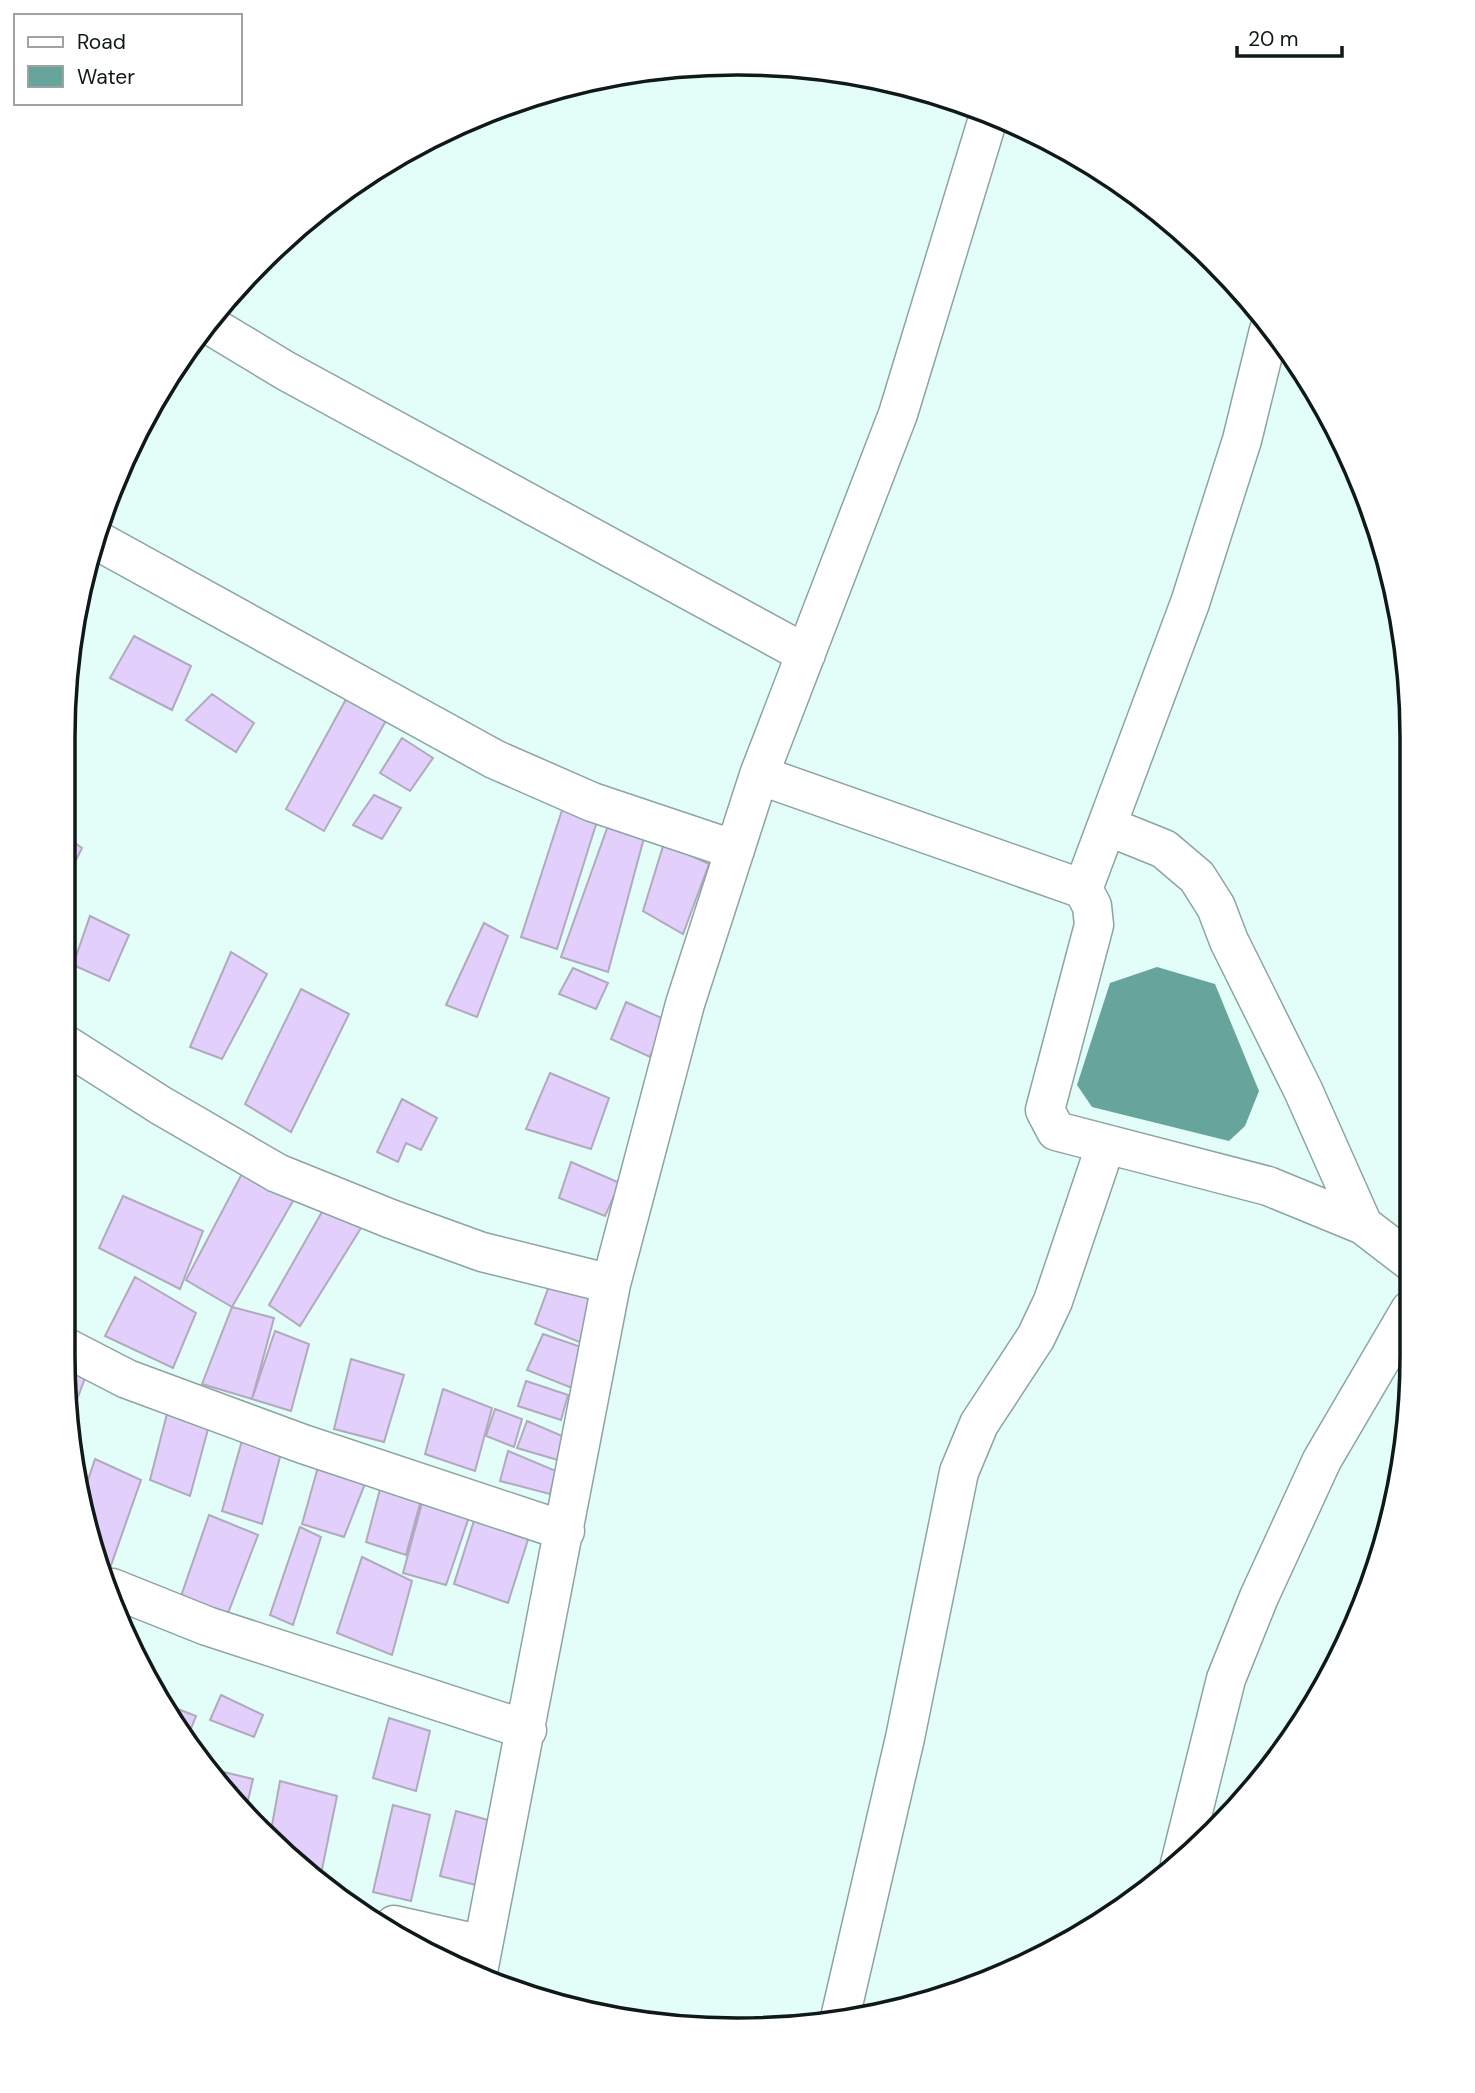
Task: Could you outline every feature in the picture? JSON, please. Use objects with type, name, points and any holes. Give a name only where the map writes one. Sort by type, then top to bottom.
[{"type":"street","points":[[417,1935],[480,1961],[527,1730],[611,1284],[685,1004],[759,775],[898,414],[986,124]]},
{"type":"street","points":[[216,329],[298,378],[806,654]]},
{"type":"street","points":[[1083,889],[1190,603],[1242,440],[1267,339]]},
{"type":"street","points":[[104,544],[494,759],[592,802],[735,850]]},
{"type":"street","points":[[759,775],[1083,889],[1092,906],[1094,925],[1045,1110],[1056,1130],[1268,1186],[1363,1225],[1400,1253]]},
{"type":"street","points":[[1107,826],[1164,849],[1197,877],[1216,907],[1228,941],[1303,1090],[1363,1225]]},
{"type":"street","points":[[75,1051],[160,1105],[277,1173],[482,1252],[611,1284]]},
{"type":"street","points":[[842,2009],[905,1738],[959,1472],[979,1424],[1035,1337],[1053,1301],[1105,1144]]},
{"type":"street","points":[[1185,1843],[1226,1679],[1259,1597],[1322,1460],[1400,1327]]},
{"type":"street","points":[[75,1352],[127,1379],[303,1444],[565,1531]]},
{"type":"street","points":[[119,1591],[206,1626],[527,1730]]},
{"type":"water","points":[[1157,967],[1215,984],[1259,1091],[1245,1126],[1229,1141],[1092,1107],[1077,1085],[1110,983]]},
{"type":"building","points":[[134,636],[191,666],[172,710],[110,678]]},
{"type":"building","points":[[350,692],[388,717],[324,831],[286,809]]},
{"type":"building","points":[[212,694],[254,723],[236,752],[186,720]]},
{"type":"building","points":[[402,738],[433,758],[410,791],[380,773]]},
{"type":"building","points":[[374,795],[401,808],[382,839],[353,825]]},
{"type":"building","points":[[564,804],[598,818],[557,949],[521,937]]},
{"type":"building","points":[[610,820],[645,834],[608,972],[561,957]]},
{"type":"building","points":[[75,843],[82,848],[75,862]]},
{"type":"building","points":[[664,843],[709,864],[683,934],[643,911]]},
{"type":"building","points":[[90,916],[129,935],[109,981],[75,966]]},
{"type":"building","points":[[484,923],[508,936],[477,1017],[446,1005]]},
{"type":"building","points":[[231,952],[267,974],[222,1059],[190,1047]]},
{"type":"building","points":[[573,968],[608,983],[596,1009],[559,994]]},
{"type":"building","points":[[301,989],[349,1014],[291,1132],[245,1104]]},
{"type":"building","points":[[626,1002],[666,1020],[650,1057],[611,1039]]},
{"type":"building","points":[[550,1073],[609,1098],[591,1149],[526,1129]]},
{"type":"building","points":[[402,1099],[437,1118],[421,1150],[406,1143],[398,1162],[377,1152]]},
{"type":"building","points":[[571,1162],[620,1183],[605,1216],[559,1198]]},
{"type":"building","points":[[246,1166],[297,1194],[232,1307],[186,1280]]},
{"type":"building","points":[[123,1196],[203,1231],[180,1289],[99,1248]]},
{"type":"building","points":[[327,1203],[366,1220],[300,1326],[269,1305]]},
{"type":"building","points":[[135,1277],[196,1313],[173,1368],[105,1336]]},
{"type":"building","points":[[552,1278],[605,1288],[589,1346],[535,1324]]},
{"type":"building","points":[[232,1307],[274,1318],[252,1399],[202,1384]]},
{"type":"building","points":[[275,1331],[309,1344],[291,1411],[252,1399]]},
{"type":"building","points":[[543,1334],[587,1349],[572,1388],[527,1370]]},
{"type":"building","points":[[351,1359],[404,1375],[384,1442],[334,1429]]},
{"type":"building","points":[[76,1371],[86,1375],[77,1399]]},
{"type":"building","points":[[526,1381],[568,1395],[561,1420],[518,1406]]},
{"type":"building","points":[[443,1389],[492,1408],[475,1471],[425,1454]]},
{"type":"building","points":[[169,1406],[211,1418],[190,1496],[150,1480]]},
{"type":"building","points":[[495,1409],[522,1419],[514,1447],[486,1436]]},
{"type":"building","points":[[527,1421],[574,1441],[568,1463],[517,1448]]},
{"type":"building","points":[[243,1437],[283,1446],[262,1524],[222,1511]]},
{"type":"building","points":[[508,1451],[556,1471],[550,1494],[500,1481]]},
{"type":"building","points":[[95,1459],[141,1480],[110,1568],[98,1527],[87,1482]]},
{"type":"building","points":[[320,1460],[368,1476],[344,1537],[302,1524]]},
{"type":"building","points":[[382,1482],[421,1500],[406,1555],[366,1542]]},
{"type":"building","points":[[425,1492],[471,1511],[446,1585],[403,1573]]},
{"type":"building","points":[[478,1508],[531,1530],[508,1603],[454,1584]]},
{"type":"building","points":[[209,1515],[258,1535],[225,1621],[179,1602]]},
{"type":"building","points":[[300,1527],[321,1537],[293,1625],[270,1615]]},
{"type":"building","points":[[362,1557],[412,1581],[392,1655],[337,1633]]},
{"type":"building","points":[[221,1695],[263,1715],[254,1737],[210,1720]]},
{"type":"building","points":[[178,1709],[196,1716],[191,1729]]},
{"type":"building","points":[[389,1718],[430,1731],[416,1791],[373,1778]]},
{"type":"building","points":[[223,1772],[253,1779],[248,1801]]},
{"type":"building","points":[[280,1781],[337,1796],[322,1871],[272,1826]]},
{"type":"building","points":[[393,1805],[430,1815],[411,1901],[373,1892]]},
{"type":"building","points":[[456,1811],[495,1822],[480,1886],[440,1876]]}]
